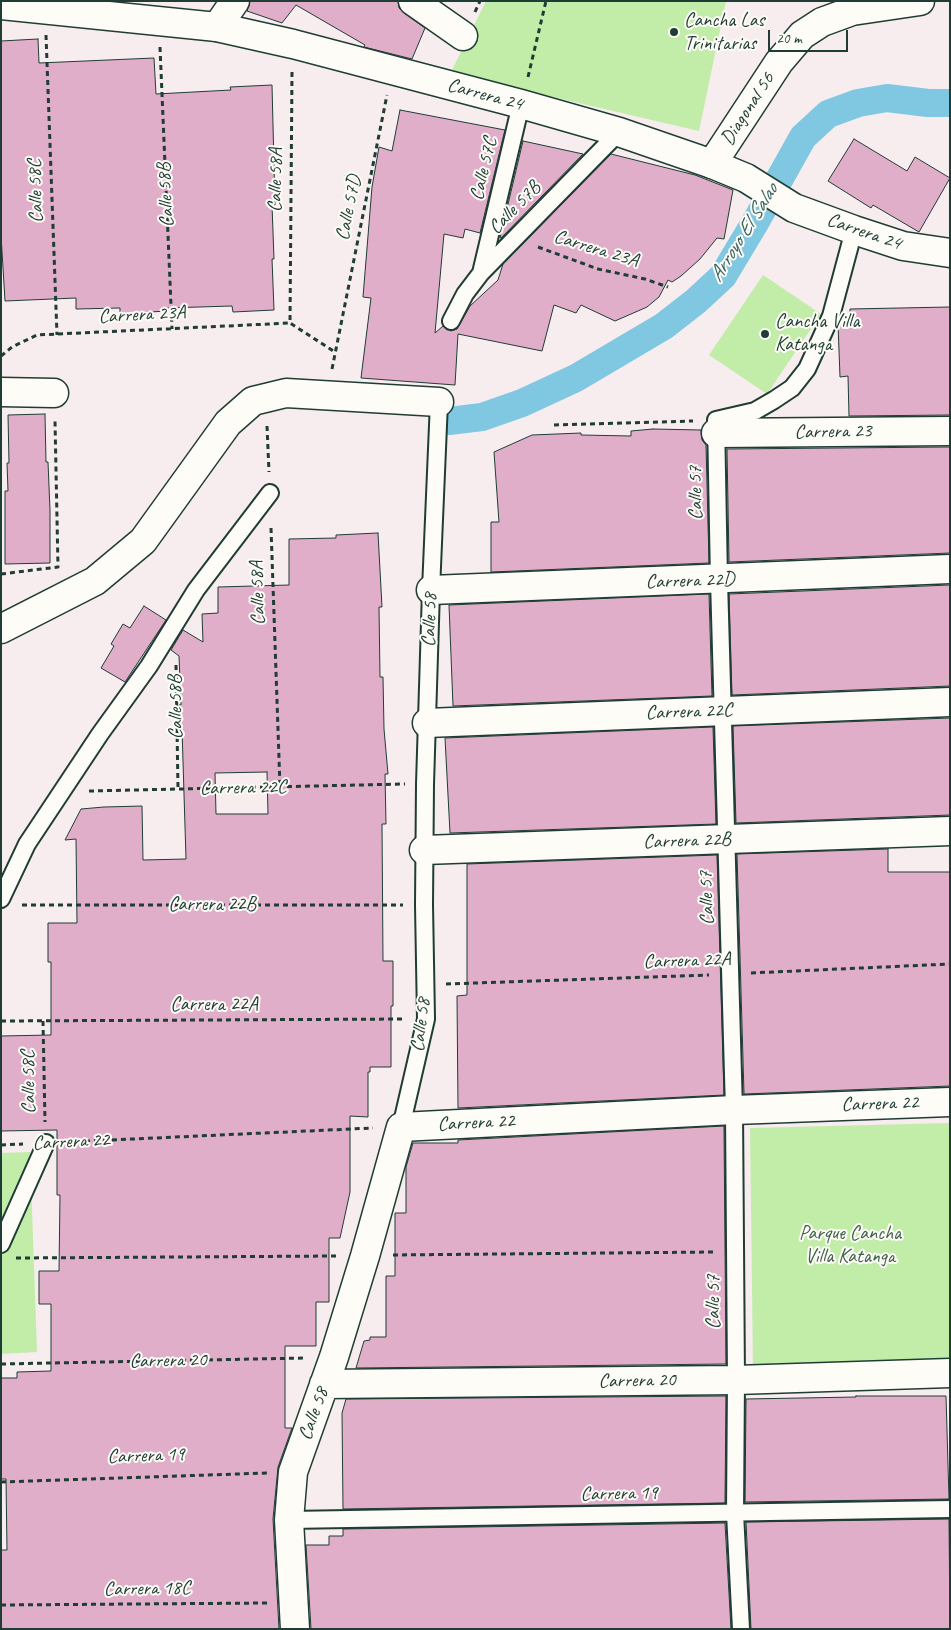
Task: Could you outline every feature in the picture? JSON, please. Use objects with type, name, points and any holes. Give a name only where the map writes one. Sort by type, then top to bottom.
[{"type":"street","points":[[217,26],[235,1]]},
{"type":"street","points":[[413,1],[463,36]]},
{"type":"street","name":"Diagonal 56","points":[[712,164],[779,62],[802,35],[822,22],[852,11],[920,1]]},
{"type":"street","name":"Carrera 24","points":[[1,4],[49,5],[217,26],[392,70],[619,132],[712,164],[746,178],[794,208],[904,246],[950,254]]},
{"type":"street","points":[[1,392],[54,393]]},
{"type":"street","points":[[1,629],[95,581],[144,541],[228,423],[253,402],[286,392],[439,402]]},
{"type":"street","name":"Carrera 23","points":[[716,427],[950,431]]},
{"type":"street","name":"Carrera 22D","points":[[431,590],[719,580],[950,569]]},
{"type":"street","name":"Carrera 22C","points":[[427,723],[950,702]]},
{"type":"street","name":"Carrera 22B","points":[[424,850],[950,831]]},
{"type":"street","name":"Carrera 22","points":[[401,1127],[734,1110],[950,1102]]},
{"type":"street","name":"Calle 58","points":[[294,1616],[289,1520],[293,1472],[334,1357],[365,1256],[401,1127]]},
{"type":"street","name":"Carrera 20","points":[[324,1384],[736,1380],[950,1373]]},
{"type":"lane","name":"Calle 57C","points":[[481,273],[521,104]]},
{"type":"lane","name":"Calle 57B","points":[[451,321],[465,294],[481,273],[619,132]]},
{"type":"lane","points":[[716,427],[756,411],[774,400],[792,388],[807,369],[831,316],[854,230]]},
{"type":"lane","name":"Calle 58","points":[[401,1127],[426,1019],[424,905],[425,784],[439,402]]},
{"type":"lane","name":"Calle 57","points":[[716,427],[734,1110],[735,1513],[741,1629]]},
{"type":"lane","points":[[1,899],[27,844],[61,792],[149,666],[196,590],[270,493]]},
{"type":"lane","points":[[1,1244],[46,1143]]},
{"type":"lane","name":"Carrera 19","points":[[289,1520],[950,1509]]},
{"type":"path","points":[[521,104],[546,1]]},
{"type":"path","name":"Calle 58A","points":[[290,323],[293,44]]},
{"type":"path","name":"Calle 58C","points":[[46,47],[57,335]]},
{"type":"path","name":"Calle 58B","points":[[160,61],[172,329]]},
{"type":"path","name":"Calle 57D","points":[[290,323],[335,352],[392,70]]},
{"type":"path","name":"Carrera 23A","points":[[518,236],[534,246],[598,268],[645,279],[668,287]]},
{"type":"path","name":"Carrera 23A","points":[[1,356],[12,347],[37,335],[290,323]]},
{"type":"path","points":[[1,574],[58,567],[54,393]]},
{"type":"path","name":"Calle 58A","points":[[266,398],[280,787]]},
{"type":"path","points":[[554,425],[716,427]]},
{"type":"path","name":"Calle 58B","points":[[175,624],[178,789]]},
{"type":"path","name":"Carrera 22C","points":[[61,792],[425,784]]},
{"type":"path","name":"Carrera 22B","points":[[21,905],[424,905]]},
{"type":"path","name":"Carrera 22A","points":[[426,985],[950,964]]},
{"type":"path","name":"Carrera 22A","points":[[1,1021],[426,1019]]},
{"type":"path","name":"Calle 58C","points":[[43,1020],[46,1143]]},
{"type":"path","name":"Carrera 22","points":[[1,1145],[401,1127]]},
{"type":"path","name":"Carrera 20","points":[[1,1364],[334,1357]]},
{"type":"path","name":"Carrera 19","points":[[1,1482],[293,1472]]},
{"type":"path","name":"Carrera 18C","points":[[1,1606],[294,1616]]},
{"type":"green space","points":[[486,1],[726,1],[699,131],[527,91],[452,70]]},
{"type":"green space","name":"Cancha Villa Katanga","points":[[763,275],[821,314],[767,394],[709,355]]},
{"type":"green space","name":"Parque Cancha Villa Katanga","points":[[950,1123],[950,1363],[753,1370],[750,1128]]},
{"type":"green space","points":[[30,1152],[37,1352],[1,1354],[1,1153]]},
{"type":"building","points":[[250,1],[398,1],[399,8],[404,13],[425,28],[412,59],[364,47],[365,45],[296,5],[282,23],[247,11]]},
{"type":"building","points":[[38,39],[39,63],[154,58],[156,94],[231,90],[230,87],[272,85],[275,205],[272,205],[274,310],[233,312],[232,306],[166,308],[166,311],[120,314],[120,308],[76,309],[76,298],[5,301],[1,235],[1,41]]},
{"type":"building","points":[[400,110],[505,130],[480,233],[465,229],[463,238],[444,234],[435,333],[443,326],[451,331],[457,329],[470,306],[498,280],[503,264],[611,154],[695,175],[733,190],[724,239],[717,238],[700,259],[681,276],[672,282],[668,280],[659,297],[647,307],[615,321],[581,305],[576,313],[554,305],[542,351],[458,334],[455,385],[361,378],[371,298],[363,297],[372,187],[379,147],[392,151]]},
{"type":"building","points":[[854,139],[907,171],[915,157],[950,178],[919,232],[873,205],[871,208],[828,181]]},
{"type":"building","points":[[523,141],[583,154],[500,238]]},
{"type":"building","points":[[950,307],[950,415],[849,416],[848,376],[840,377],[838,324],[841,318],[850,317],[850,309]]},
{"type":"building","points":[[45,414],[50,510],[50,563],[5,564],[5,491],[8,491],[7,463],[9,463],[8,415]]},
{"type":"building","points":[[653,429],[701,430],[702,440],[706,445],[709,563],[491,572],[491,522],[499,522],[494,452],[532,435],[581,433],[581,435],[631,436],[631,431]]},
{"type":"building","points":[[950,447],[950,553],[729,562],[727,449]]},
{"type":"building","points":[[378,533],[382,607],[379,607],[380,677],[383,677],[384,729],[388,774],[385,774],[386,824],[382,824],[383,961],[393,961],[391,1067],[370,1067],[370,1072],[368,1072],[368,1117],[350,1116],[350,1192],[340,1238],[329,1238],[329,1302],[316,1302],[316,1346],[285,1346],[285,1428],[292,1428],[278,1467],[273,1519],[279,1629],[1,1629],[1,1550],[7,1550],[6,1479],[1,1479],[1,1378],[17,1378],[17,1372],[51,1371],[51,1304],[39,1304],[39,1271],[59,1271],[60,1195],[57,1195],[57,1130],[1,1131],[1,1036],[51,1035],[51,962],[48,962],[48,923],[77,923],[76,839],[65,840],[81,809],[142,806],[143,860],[186,859],[182,729],[180,729],[179,705],[181,705],[179,656],[171,650],[183,630],[203,642],[202,614],[218,613],[218,587],[289,585],[289,539],[336,538],[336,535]],"holes":[[[267,772],[268,814],[216,814],[215,773]]]},
{"type":"building","points":[[950,585],[950,686],[732,695],[729,594]]},
{"type":"building","points":[[709,594],[712,696],[453,706],[449,605]]},
{"type":"building","points":[[144,606],[166,620],[125,682],[101,668],[114,646],[111,644],[123,624],[130,628]]},
{"type":"building","points":[[950,718],[950,815],[736,823],[733,726]]},
{"type":"building","points":[[713,727],[716,824],[450,833],[445,738]]},
{"type":"building","points":[[888,849],[888,872],[950,872],[950,1086],[744,1094],[737,854]]},
{"type":"building","points":[[717,855],[724,1095],[458,1108],[457,996],[467,995],[467,864]]},
{"type":"building","points":[[724,1126],[726,1364],[356,1368],[364,1341],[370,1340],[370,1337],[386,1337],[386,1276],[395,1276],[395,1213],[406,1213],[406,1167],[413,1143],[458,1143],[458,1140]]},
{"type":"building","points":[[726,1396],[725,1503],[343,1509],[342,1413],[346,1399]]},
{"type":"building","points":[[946,1396],[949,1499],[745,1502],[746,1399]]},
{"type":"building","points":[[949,1519],[950,1629],[751,1629],[746,1522]]},
{"type":"building","points":[[725,1523],[731,1629],[311,1629],[306,1545],[329,1545],[329,1536],[343,1536],[343,1529]]},
{"type":"waterway","name":"Arroyo El Salao","points":[[449,421],[482,417],[522,403],[576,378],[664,326],[696,301],[723,276],[803,137],[828,114],[858,103],[887,98],[928,103],[950,103]]},
{"type":"place","name":"Cancha Las Trinitarias","points":[[674,32]]},
{"type":"place","name":"Cancha Villa Katanga","points":[[765,334]]}]
